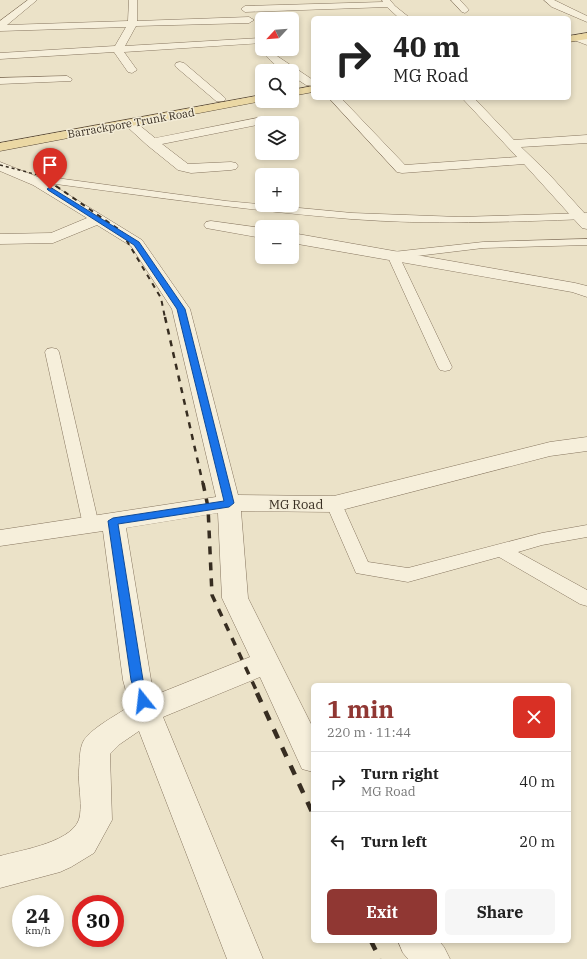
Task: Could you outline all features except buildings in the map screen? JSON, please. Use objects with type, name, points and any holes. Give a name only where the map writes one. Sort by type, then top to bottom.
[{"type":"main road","points":[[576,37],[587,31]]},
{"type":"main road","points":[[299,86],[311,85]]},
{"type":"main road","points":[[299,90],[311,85]]},
{"type":"main road","name":"Barrackpore Trunk Road","points":[[0,139],[255,92]]},
{"type":"main road","name":"Barrackpore Trunk Road","points":[[0,147],[255,99]]},
{"type":"street","points":[[117,50],[128,36],[133,24],[133,0]]},
{"type":"street","points":[[455,0],[465,10]]},
{"type":"street","points":[[548,0],[554,5],[587,19]]},
{"type":"street","points":[[0,27],[30,2]]},
{"type":"street","points":[[13,6],[30,2]]},
{"type":"street","points":[[255,31],[249,20],[244,5],[388,2],[403,16]]},
{"type":"street","points":[[0,27],[249,20]]},
{"type":"street","points":[[576,37],[587,42]]},
{"type":"street","points":[[0,56],[255,45]]},
{"type":"street","points":[[117,50],[132,70]]},
{"type":"street","points":[[271,56],[311,84]]},
{"type":"street","points":[[180,65],[220,99]]},
{"type":"street","points":[[0,81],[67,79]]},
{"type":"street","points":[[337,100],[402,170],[528,160]]},
{"type":"street","points":[[470,100],[584,219]]},
{"type":"street","points":[[151,142],[255,122]]},
{"type":"street","points":[[129,123],[177,163],[187,169],[231,166]]},
{"type":"street","points":[[511,144],[587,139]]},
{"type":"street","points":[[0,166],[38,182],[137,244],[181,309],[229,503],[235,598],[311,755]]},
{"type":"street","points":[[0,239],[53,238],[98,220]]},
{"type":"street","points":[[211,224],[255,232]]},
{"type":"street","points":[[299,239],[393,254],[575,288],[587,292]]},
{"type":"street","name":"MG Road","points":[[0,538],[229,503],[334,504],[550,449],[587,444]]},
{"type":"street","points":[[102,523],[137,680],[146,711],[245,959]]},
{"type":"street","points":[[0,872],[60,856],[83,842],[96,820],[94,772],[95,750],[110,735],[146,711],[266,663]]},
{"type":"street","points":[[417,943],[432,959]]},
{"type":"lane","points":[[38,182],[56,181],[226,204],[352,216],[460,220],[584,219]]},
{"type":"lane","points":[[445,367],[393,254],[483,245],[587,242]]},
{"type":"lane","points":[[52,352],[102,523]]},
{"type":"lane","points":[[334,504],[362,568],[408,575],[542,539],[587,531]]},
{"type":"lane","points":[[501,550],[587,599]]},
{"type":"railway","points":[[0,165],[42,176],[57,187]]},
{"type":"railway","points":[[56,186],[121,231],[161,298],[165,318]]},
{"type":"railway","points":[[165,317],[203,484]]},
{"type":"railway","points":[[203,483],[208,507],[212,595],[258,694]]},
{"type":"railway","points":[[257,693],[311,810]]},
{"type":"railway","points":[[372,943],[380,959]]},
{"type":"route","points":[[50,189],[137,244],[181,309],[229,503],[113,521],[137,680],[143,701]]}]
